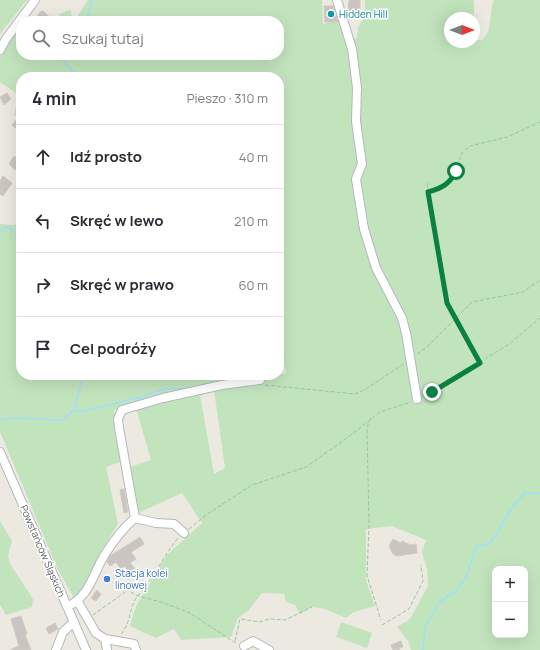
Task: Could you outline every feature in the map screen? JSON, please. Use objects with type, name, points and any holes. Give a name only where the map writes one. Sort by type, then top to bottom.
[{"type":"street","points":[[23,16],[35,0]]},
{"type":"street","points":[[337,0],[352,49],[357,88],[356,121],[362,164],[356,179],[364,229],[376,268],[402,318],[411,359],[417,399]]},
{"type":"street","points":[[0,50],[16,26]]},
{"type":"street","points":[[67,607],[78,602],[92,583],[104,557],[135,518],[119,428],[118,419],[122,410],[163,398],[222,385],[260,380]]},
{"type":"street","name":"Powstańców Śląskich","points":[[0,452],[86,650]]},
{"type":"street","points":[[135,518],[156,523],[174,524],[182,534]]},
{"type":"street","points":[[78,602],[96,633],[105,639],[134,644],[136,650]]},
{"type":"street","points":[[56,650],[63,632],[74,622]]},
{"type":"street","points":[[105,639],[107,650]]},
{"type":"street","points":[[244,646],[253,641],[269,650]]},
{"type":"path","points":[[428,192],[440,189],[451,181],[462,153],[470,146],[506,137],[540,122]]},
{"type":"path","points":[[426,183],[447,303],[480,363]]},
{"type":"path","points":[[260,380],[264,385],[354,394],[366,389],[427,347],[472,302],[523,292],[540,280]]},
{"type":"path","points":[[115,641],[129,621],[134,602],[146,586],[168,550],[182,534],[206,515],[252,485],[311,464],[351,435],[373,416],[386,409],[417,399],[480,363],[508,345],[540,318]]},
{"type":"path","points":[[373,416],[367,427],[368,525],[366,576],[381,620]]},
{"type":"path","points":[[382,625],[409,609],[423,581],[421,565]]},
{"type":"path","points":[[114,575],[128,590],[138,596],[161,602],[190,613],[235,641],[241,648],[244,646]]},
{"type":"path","points":[[96,614],[128,590]]},
{"type":"path","points":[[235,641],[240,619],[260,622],[269,619],[285,620],[312,607]]},
{"type":"green space","points":[[0,0],[27,0],[0,34]]},
{"type":"green space","points":[[88,0],[322,0],[323,24],[344,19],[348,39],[357,38],[358,27],[365,16],[365,0],[474,0],[474,12],[444,12],[444,48],[480,48],[480,40],[486,36],[488,31],[494,0],[540,0],[540,650],[411,650],[408,641],[397,627],[410,619],[428,586],[427,569],[422,552],[426,540],[392,526],[366,529],[366,580],[375,606],[354,612],[346,618],[325,609],[312,607],[300,614],[295,605],[286,602],[284,594],[262,593],[248,611],[238,618],[231,637],[181,640],[174,629],[156,638],[130,626],[136,606],[167,555],[202,523],[182,493],[138,513],[130,467],[151,460],[136,408],[157,401],[200,395],[214,474],[225,468],[214,390],[256,380],[284,380],[284,373],[286,373],[284,364],[284,72],[16,72],[16,93],[0,82],[0,56],[16,31],[16,60],[284,60],[284,16],[78,16]]},
{"type":"green space","points":[[70,10],[72,16],[60,16],[59,14]]},
{"type":"green space","points":[[16,223],[16,380],[246,380],[154,396],[114,410],[123,461],[106,467],[118,524],[100,553],[80,594],[74,598],[58,570],[0,432],[0,224],[15,225]]},
{"type":"green space","points":[[0,521],[12,541],[8,555],[10,564],[33,599],[32,607],[6,615],[0,605]]},
{"type":"green space","points":[[341,622],[372,633],[367,648],[336,637]]},
{"type":"building","points":[[349,0],[360,0],[360,15],[348,14]]},
{"type":"building","name":"Hidden Hill","points":[[324,6],[333,6],[338,22],[325,22]]},
{"type":"building","points":[[41,11],[43,11],[48,16],[38,16]]},
{"type":"building","points":[[7,93],[11,99],[4,105],[0,97]]},
{"type":"building","points":[[16,120],[16,128],[12,125]]},
{"type":"building","points":[[14,156],[16,158],[15,170],[9,164]]},
{"type":"building","points":[[3,176],[12,183],[3,196],[0,194],[0,181]]},
{"type":"building","points":[[124,489],[128,512],[124,513],[120,490]]},
{"type":"building","points":[[140,537],[144,544],[131,552],[136,559],[130,563],[135,569],[129,573],[125,566],[121,569],[116,562],[110,566],[107,562],[110,556]]},
{"type":"building","points":[[393,539],[410,545],[416,544],[417,553],[397,556],[393,554],[389,546]]},
{"type":"building","points":[[97,590],[101,594],[96,601],[91,598]]},
{"type":"building","points":[[21,616],[27,634],[25,635],[31,650],[10,650],[19,646],[11,619]]},
{"type":"building","points":[[55,623],[58,629],[49,634],[46,628]]},
{"type":"building","points":[[401,641],[403,647],[399,648],[400,650],[393,650],[391,645]]},
{"type":"waterway","points":[[89,16],[88,13],[92,0]]},
{"type":"waterway","points":[[64,60],[73,72]]},
{"type":"waterway","points":[[0,231],[7,227],[16,233]]},
{"type":"waterway","points":[[0,420],[16,418],[62,420],[74,410],[82,380]]},
{"type":"waterway","points":[[74,410],[80,412],[141,397],[167,388],[183,389]]},
{"type":"waterway","points":[[423,650],[425,627],[439,602],[455,592],[466,577],[476,547],[491,543],[513,506],[525,493],[540,493]]},
{"type":"place","name":"Hidden Hill","points":[[331,14]]},
{"type":"place","name":"Stacja kolei linowej","points":[[107,579]]},
{"type":"route","points":[[432,392],[480,363],[447,303],[428,192],[440,189],[451,181],[456,171]]}]
